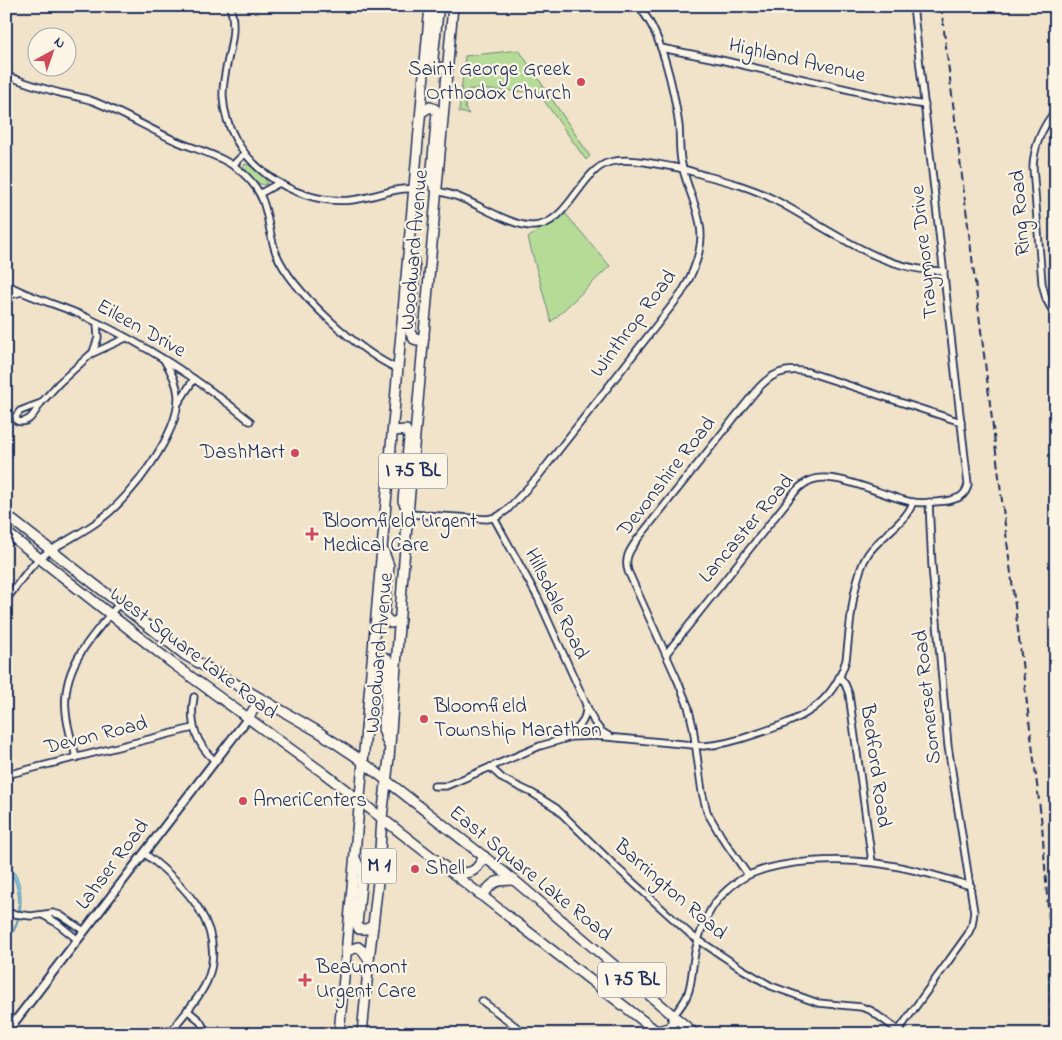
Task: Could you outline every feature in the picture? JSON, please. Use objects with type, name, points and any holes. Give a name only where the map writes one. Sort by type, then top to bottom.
[{"type":"main road","name":"Woodward Avenue","points":[[339,1034],[430,6]]},
{"type":"main road","points":[[434,6],[438,12],[434,62],[438,68],[448,67]]},
{"type":"main road","name":"Woodward Avenue","points":[[362,1034],[390,749],[453,6]]},
{"type":"main road","points":[[422,112],[430,107],[437,112],[431,181],[437,191]]},
{"type":"main road","points":[[410,243],[415,268],[410,332],[414,340],[424,337]]},
{"type":"main road","points":[[393,431],[406,430],[409,438],[403,501],[409,514]]},
{"type":"main road","name":"West Square Lake Road","points":[[6,514],[185,655],[326,736],[364,763]]},
{"type":"main road","name":"West Square Lake Road","points":[[6,532],[177,667],[307,760],[361,802]]},
{"type":"main road","points":[[383,547],[389,566],[384,616],[391,623],[400,620]]},
{"type":"main road","points":[[372,665],[379,658],[387,659],[389,664],[383,729],[390,749]]},
{"type":"main road","points":[[248,718],[256,706],[267,702]]},
{"type":"main road","name":"East Square Lake Road","points":[[364,763],[514,880],[695,1034]]},
{"type":"main road","name":"I 75 BL","points":[[361,802],[658,1033]]},
{"type":"main road","points":[[452,872],[466,873],[474,871],[479,867],[484,856]]},
{"type":"main road","points":[[355,858],[362,874],[357,925],[362,930],[373,926]]},
{"type":"main road","points":[[483,896],[494,882],[514,880]]},
{"type":"main road","points":[[347,951],[358,947],[369,960]]},
{"type":"main road","points":[[658,1033],[669,1028],[673,1023],[673,1016]]},
{"type":"street","points":[[230,6],[233,36],[224,79],[224,105],[231,130],[244,154],[260,170],[279,183],[299,192],[335,200],[363,199],[398,189],[415,189]]},
{"type":"street","name":"Winthrop Road","points":[[494,518],[514,504],[542,472],[681,294],[689,281],[699,254],[700,231],[698,214],[680,158],[677,114],[661,48],[652,23],[637,6]]},
{"type":"street","name":"Traymore Drive","points":[[913,6],[968,484],[965,494]]},
{"type":"street","name":"Highland Avenue","points":[[661,48],[894,100],[925,105]]},
{"type":"street","points":[[6,75],[42,88],[90,100],[173,140],[232,165],[247,177],[261,194],[276,252],[295,282],[316,307],[332,322],[377,357],[398,369]]},
{"type":"street","name":"Ring Road","points":[[1056,110],[1040,135],[1034,161],[1042,283],[1046,299],[1056,317]]},
{"type":"street","points":[[232,165],[244,154]]},
{"type":"street","points":[[437,191],[460,197],[515,222],[533,226],[545,224],[558,214],[596,171],[608,163],[619,161],[635,162],[684,170],[762,193],[848,243],[879,258],[914,269],[944,271]]},
{"type":"street","points":[[261,194],[279,183]]},
{"type":"street","name":"Eileen Drive","points":[[6,284],[66,308],[126,338],[194,379],[250,420]]},
{"type":"street","points":[[6,296],[22,292]]},
{"type":"street","points":[[91,354],[98,341],[98,323]]},
{"type":"street","points":[[41,403],[59,383],[91,354],[126,338]]},
{"type":"street","points":[[6,600],[39,558],[100,520],[129,492],[157,454],[169,431],[177,406],[178,394],[175,382],[164,360]]},
{"type":"street","name":"Devonshire Road","points":[[748,875],[707,812],[686,699],[628,571],[626,558],[637,540],[761,384],[770,376],[787,370],[802,371],[961,422]]},
{"type":"street","points":[[177,406],[194,379]]},
{"type":"street","name":"Lancaster Road","points":[[666,654],[786,503],[807,482],[818,478],[834,479],[913,502],[956,499],[965,494]]},
{"type":"street","points":[[563,738],[612,737],[709,746],[730,742],[797,720],[808,713],[822,701],[840,676],[846,660],[857,580],[862,564],[874,546],[908,513],[913,502]]},
{"type":"street","name":"Somerset Road","points":[[898,1032],[970,930],[974,912],[948,746],[932,566],[929,502]]},
{"type":"street","points":[[409,514],[494,518]]},
{"type":"street","name":"Hillsdale Road","points":[[494,518],[538,598],[586,705],[600,730],[612,737]]},
{"type":"street","points":[[76,758],[66,712],[68,679],[78,655],[119,604]]},
{"type":"street","name":"Bedford Road","points":[[840,676],[846,684],[849,694],[872,862]]},
{"type":"street","points":[[194,697],[192,708],[193,728],[203,749],[215,761]]},
{"type":"street","points":[[434,786],[446,786],[563,738],[581,725],[586,716],[586,705]]},
{"type":"street","name":"Lahser Road","points":[[6,1033],[248,718]]},
{"type":"street","name":"Devon Road","points":[[6,775],[193,728]]},
{"type":"street","name":"Barrington Road","points":[[490,767],[503,779],[532,793],[556,808],[629,879],[698,940],[752,976],[771,986],[818,1003],[865,1008],[879,1015],[898,1032]]},
{"type":"street","points":[[144,853],[182,886],[200,911],[210,931],[212,951],[210,972],[203,988],[169,1034]]},
{"type":"street","points":[[673,1016],[688,992],[698,940],[709,913],[717,901],[737,882],[748,875],[780,866],[801,863],[872,862],[933,875],[971,886]]},
{"type":"street","points":[[10,913],[43,916],[53,913],[60,915],[84,931]]},
{"type":"street","points":[[43,916],[57,923],[78,940]]},
{"type":"street","points":[[482,1001],[522,1033]]},
{"type":"street","points":[[187,1010],[199,1020],[208,1034]]},
{"type":"green space","points":[[519,50],[590,156],[586,160],[540,95],[535,92],[469,89],[467,91],[465,108],[469,114],[459,112],[465,56]]},
{"type":"green space","points":[[245,164],[261,174],[266,180],[266,185],[259,183],[249,176],[243,167]]},
{"type":"green space","points":[[564,212],[610,266],[551,322],[528,238]]},
{"type":"water","points":[[6,865],[17,877],[21,902],[16,927],[6,944],[17,919],[19,904],[17,887]]},
{"type":"railway","points":[[941,6],[1042,825],[1049,923],[1050,1034]]},
{"type":"place","name":"Saint George Greek Orthodox Church","points":[[581,82]]},
{"type":"place","name":"DashMart","points":[[295,453]]},
{"type":"place","name":"Bloomfield Urgent Medical Care","points":[[312,534]]},
{"type":"place","name":"Bloomfield Township Marathon","points":[[424,719]]},
{"type":"place","name":"AmeriCenters","points":[[243,801]]},
{"type":"place","name":"Shell","points":[[415,869]]},
{"type":"place","name":"Beaumont Urgent Care","points":[[305,980]]}]
